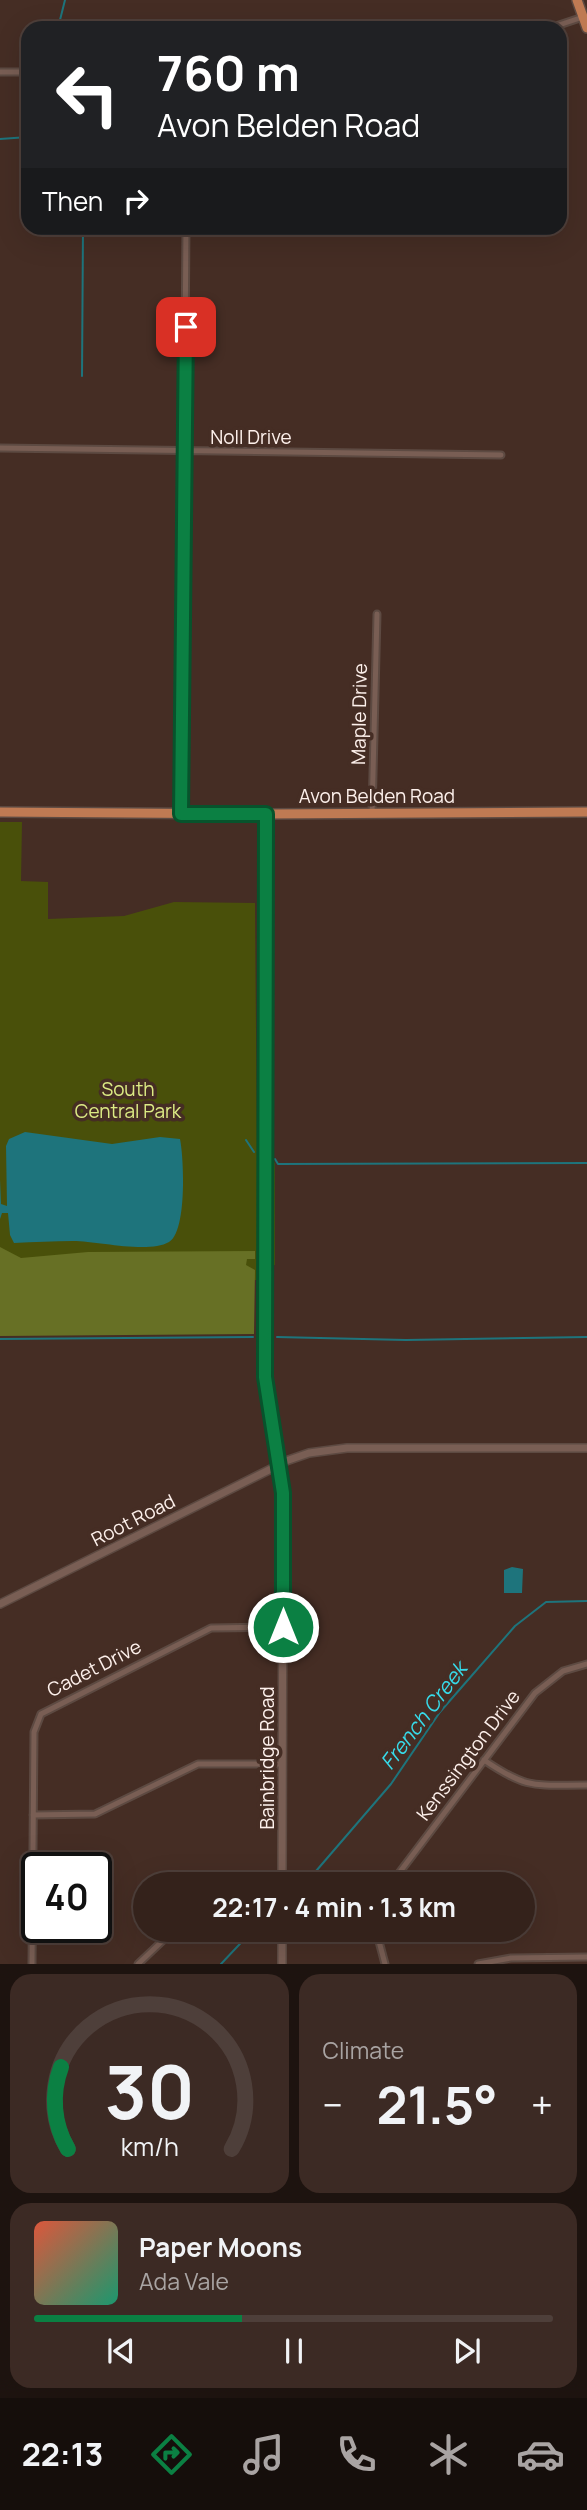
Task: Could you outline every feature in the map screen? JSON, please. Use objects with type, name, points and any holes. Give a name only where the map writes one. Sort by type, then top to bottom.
[{"type":"main road","points":[[577,0],[587,28]]},
{"type":"main road","name":"Avon Belden Road","points":[[0,812],[587,812]]},
{"type":"street","points":[[567,22],[583,17]]},
{"type":"street","points":[[0,72],[21,72]]},
{"type":"street","points":[[181,814],[186,235]]},
{"type":"street","name":"Noll Drive","points":[[0,448],[501,455]]},
{"type":"street","name":"Maple Drive","points":[[372,814],[377,614]]},
{"type":"street","name":"Bainbridge Road","points":[[266,814],[265,1377],[270,1420],[282,1463],[282,1872]]},
{"type":"street","name":"Root Road","points":[[0,1604],[282,1463],[309,1453],[347,1448],[587,1448]]},
{"type":"street","name":"Cadet Drive","points":[[32,1964],[35,1726],[46,1710],[211,1628],[283,1627]]},
{"type":"street","name":"Kenssington Drive","points":[[400,1872],[540,1687],[563,1671],[587,1664]]},
{"type":"street","points":[[484,1760],[509,1777],[525,1783],[587,1785]]},
{"type":"street","points":[[33,1815],[95,1814],[198,1764],[282,1764]]},
{"type":"street","points":[[138,1964],[161,1942]]},
{"type":"street","points":[[282,1942],[282,1964]]},
{"type":"street","points":[[379,1942],[385,1964]]},
{"type":"street","points":[[478,1964],[511,1958],[587,1956]]},
{"type":"green space","name":"South Central Park","points":[[0,822],[22,822],[21,881],[48,882],[48,919],[124,916],[174,902],[255,903],[258,1280],[0,1283]]},
{"type":"green space","points":[[272,1161],[275,1163],[275,1265],[272,1265]]},
{"type":"green space","points":[[0,1247],[21,1258],[88,1252],[255,1251],[255,1259],[247,1259],[246,1265],[255,1270],[254,1334],[0,1336]]},
{"type":"water","points":[[25,1132],[112,1144],[160,1137],[180,1139],[183,1194],[175,1235],[169,1242],[149,1247],[73,1241],[14,1243],[10,1235],[8,1213],[2,1213],[0,1219],[0,1179],[1,1204],[7,1206],[6,1146],[9,1139]]},
{"type":"water","points":[[512,1567],[523,1569],[522,1593],[504,1593],[504,1570]]},
{"type":"waterway","points":[[60,21],[65,0]]},
{"type":"waterway","points":[[0,139],[21,138]]},
{"type":"waterway","points":[[82,376],[83,235]]},
{"type":"waterway","points":[[246,1140],[254,1152]]},
{"type":"waterway","points":[[275,1159],[278,1164],[587,1163]]},
{"type":"waterway","points":[[0,1339],[253,1337]]},
{"type":"waterway","points":[[277,1337],[406,1340],[587,1337]]},
{"type":"waterway","name":"French Creek","points":[[315,1872],[391,1784],[440,1712],[515,1626],[546,1602],[587,1601]]},
{"type":"waterway","name":"French Creek","points":[[221,1964],[242,1942]]},
{"type":"route","points":[[186,327],[181,814],[266,814],[265,1377],[270,1420],[281,1464],[283,1627]]}]
